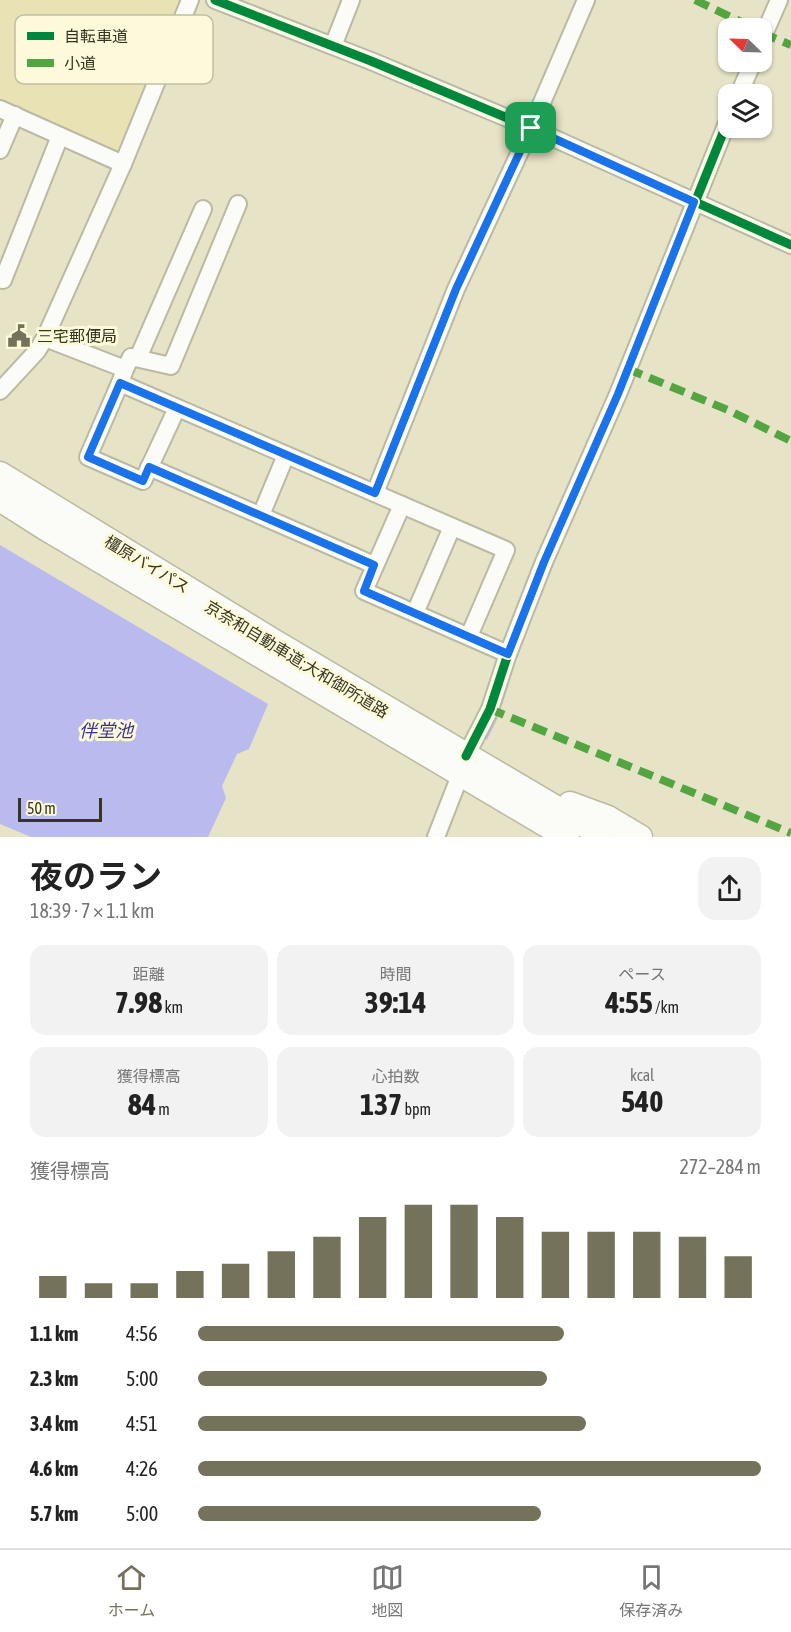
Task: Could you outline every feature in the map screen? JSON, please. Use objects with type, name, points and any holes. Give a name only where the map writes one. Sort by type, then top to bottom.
[{"type":"highway","name":"橿原バイパス","points":[[0,474],[463,767]]},
{"type":"highway","name":"京奈和自動車道;大和御所道路","points":[[0,478],[270,644],[597,837]]},
{"type":"highway","name":"橿原バイパス","points":[[0,501],[44,531],[502,790],[605,837]]},
{"type":"highway","name":"京奈和自動車道;大和御所道路","points":[[0,501],[567,837]]},
{"type":"highway","name":"橿原バイパス","points":[[502,790],[559,837]]},
{"type":"highway","points":[[502,790],[540,837]]},
{"type":"highway","points":[[502,790],[608,818],[640,837]]},
{"type":"street","points":[[184,15],[190,0]]},
{"type":"street","points":[[215,0],[531,128],[791,245]]},
{"type":"street","points":[[333,46],[351,0]]},
{"type":"street","points":[[375,493],[456,289],[531,128],[586,0]]},
{"type":"street","points":[[771,18],[779,0]]},
{"type":"street","points":[[3,383],[37,351],[45,338],[123,164],[156,84]]},
{"type":"street","points":[[0,150],[8,112],[123,164]]},
{"type":"street","points":[[0,278],[3,280],[60,136]]},
{"type":"street","points":[[436,837],[463,767],[490,710],[508,654],[544,562],[618,394],[721,138]]},
{"type":"street","points":[[128,370],[171,366],[238,204]]},
{"type":"street","points":[[177,408],[143,481],[88,457],[203,209]]},
{"type":"street","points":[[45,338],[128,370],[177,408],[506,550],[469,636]]},
{"type":"street","points":[[261,515],[286,455]]},
{"type":"street","points":[[149,467],[374,565]]},
{"type":"street","points":[[402,505],[364,591],[508,654]]},
{"type":"street","points":[[415,614],[452,527]]},
{"type":"shaded area","points":[[0,0],[180,0],[174,15],[15,15],[15,84],[145,84],[115,156],[0,102]]},
{"type":"water","name":"伴堂池","points":[[0,545],[268,704],[249,749],[237,754],[222,786],[226,798],[208,837],[31,837],[0,824]]},
{"type":"waterway","points":[[542,589],[560,545]]},
{"type":"waterway","points":[[499,709],[507,685]]},
{"type":"waterway","points":[[486,738],[496,718]]},
{"type":"marked path","points":[[695,0],[733,18]]},
{"type":"marked path","points":[[772,37],[791,45]]},
{"type":"marked path","points":[[628,369],[728,410],[791,441]]},
{"type":"marked path","points":[[490,709],[791,833]]},
{"type":"cycle path","points":[[215,0],[371,61],[531,128],[791,245]]},
{"type":"cycle path","points":[[466,756],[490,709],[508,654],[544,562],[618,394],[721,138]]},
{"type":"place","name":"三宅郵便局","points":[[19,336]]},
{"type":"route","points":[[531,128],[694,202],[618,394],[544,562],[508,654],[364,591],[374,565],[149,467],[143,481],[88,457],[120,383],[375,493],[456,289],[531,128]]}]
